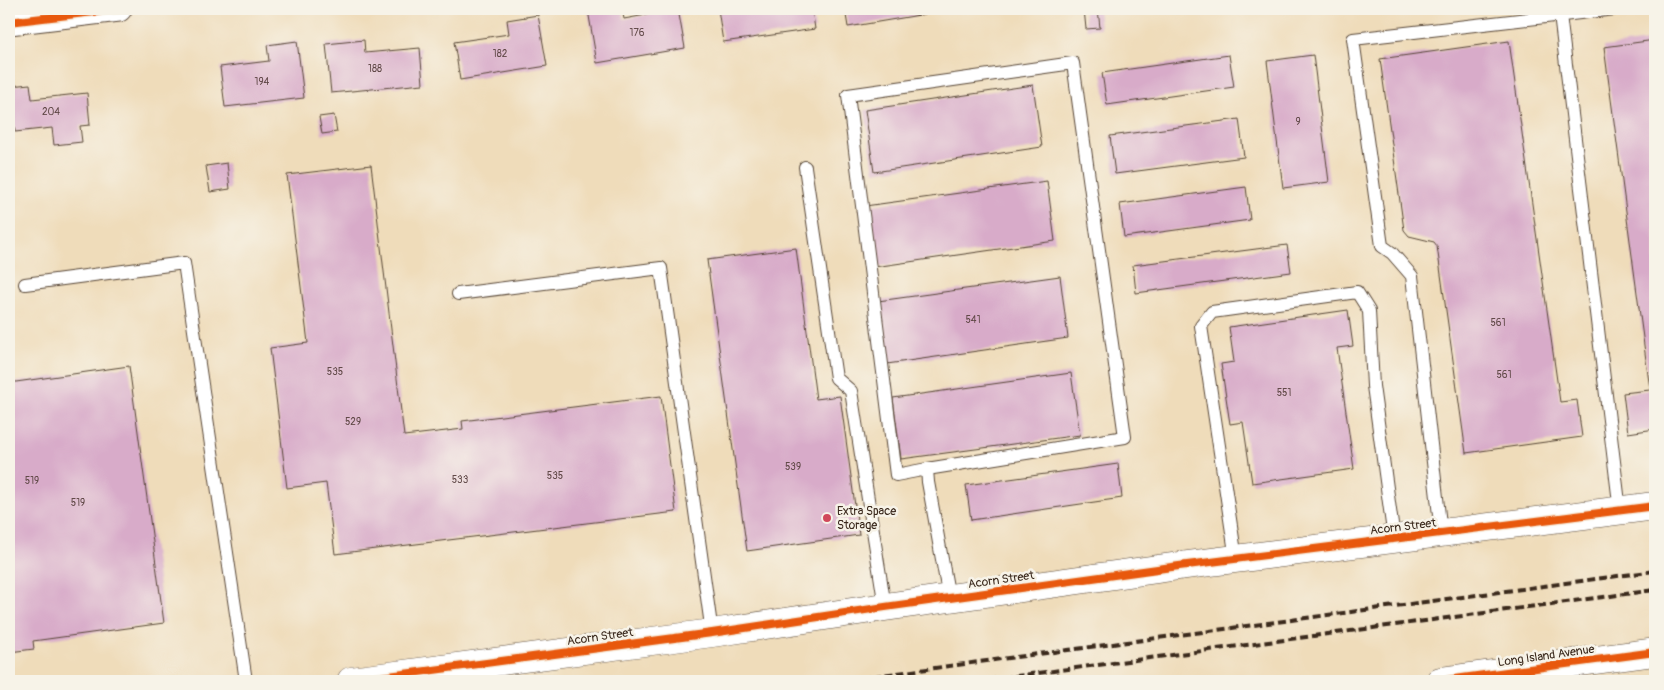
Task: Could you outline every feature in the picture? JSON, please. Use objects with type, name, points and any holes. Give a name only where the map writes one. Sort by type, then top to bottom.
[{"type":"street","points":[[9,22],[119,9]]},
{"type":"street","name":"Acorn Street","points":[[351,681],[712,633],[948,598],[1236,559],[1655,506]]},
{"type":"street","name":"Long Island Avenue","points":[[1440,681],[1513,676],[1655,652]]},
{"type":"lane","points":[[1441,533],[1412,276],[1392,253],[1382,246],[1353,39],[1615,9]]},
{"type":"lane","points":[[1560,15],[1620,511]]},
{"type":"lane","points":[[1074,63],[1125,436],[927,469],[896,475],[848,95],[1074,63]]},
{"type":"lane","points":[[805,167],[836,378],[851,391],[885,607]]},
{"type":"lane","points":[[25,284],[184,263],[246,681]]},
{"type":"lane","points":[[458,294],[661,268],[712,633]]},
{"type":"lane","points":[[1236,559],[1201,326],[1212,312],[1357,292],[1369,311],[1374,386],[1394,540]]},
{"type":"lane","points":[[927,469],[948,598]]},
{"type":"building","points":[[622,9],[624,19],[678,9],[685,48],[597,63],[588,10]]},
{"type":"building","points":[[718,9],[812,9],[815,29],[723,42]]},
{"type":"building","points":[[845,9],[925,9],[926,14],[848,27]]},
{"type":"building","points":[[1084,9],[1098,9],[1100,28],[1086,29]]},
{"type":"building","points":[[538,15],[547,66],[460,80],[454,42],[509,34],[507,20]]},
{"type":"building","points":[[364,40],[365,53],[420,48],[423,84],[331,93],[326,44]]},
{"type":"building","points":[[1655,40],[1655,429],[1628,433],[1623,393],[1650,390],[1604,47]]},
{"type":"building","points":[[297,41],[304,98],[225,107],[220,67],[269,61],[267,45]]},
{"type":"building","points":[[1509,41],[1560,402],[1577,400],[1582,437],[1466,453],[1437,246],[1434,242],[1409,236],[1404,230],[1380,59]]},
{"type":"building","points":[[1229,55],[1234,87],[1107,105],[1102,73]]},
{"type":"building","points":[[1313,55],[1329,182],[1283,188],[1267,61]]},
{"type":"building","points":[[30,84],[32,99],[87,93],[90,125],[80,126],[82,142],[54,145],[52,128],[15,132],[10,86]]},
{"type":"building","points":[[1033,85],[1042,147],[874,172],[865,110]]},
{"type":"building","points":[[334,115],[337,132],[322,134],[319,117]]},
{"type":"building","points":[[1239,119],[1244,157],[1115,174],[1110,136]]},
{"type":"building","points":[[227,163],[230,189],[210,192],[206,166]]},
{"type":"building","points":[[371,165],[404,436],[463,429],[462,421],[661,396],[676,512],[335,554],[326,483],[287,488],[270,348],[308,343],[287,175]]},
{"type":"building","points":[[1047,181],[1055,241],[874,267],[865,206]]},
{"type":"building","points":[[1246,187],[1250,220],[1124,237],[1120,204]]},
{"type":"building","points":[[1287,245],[1291,272],[1136,293],[1133,265]]},
{"type":"building","points":[[796,248],[816,399],[840,396],[859,535],[747,551],[707,260]]},
{"type":"building","points":[[1060,276],[1068,338],[887,364],[878,301]]},
{"type":"building","points":[[1348,310],[1353,346],[1337,348],[1354,469],[1252,483],[1243,422],[1230,424],[1221,364],[1234,362],[1229,327]]},
{"type":"building","points":[[129,366],[164,623],[33,641],[34,649],[9,652],[9,383]]},
{"type":"building","points":[[1071,373],[1080,435],[901,459],[893,398]]},
{"type":"building","points":[[1118,464],[1122,498],[971,520],[966,485]]},
{"type":"railway","points":[[838,681],[1655,571]]},
{"type":"railway","points":[[979,681],[1655,590]]},
{"type":"cycle path","points":[[9,22],[119,9]]},
{"type":"cycle path","points":[[351,681],[712,633],[1179,566],[1655,506]]},
{"type":"cycle path","points":[[1440,681],[1655,652]]},
{"type":"place","name":"Extra Space Storage","points":[[827,518]]}]
